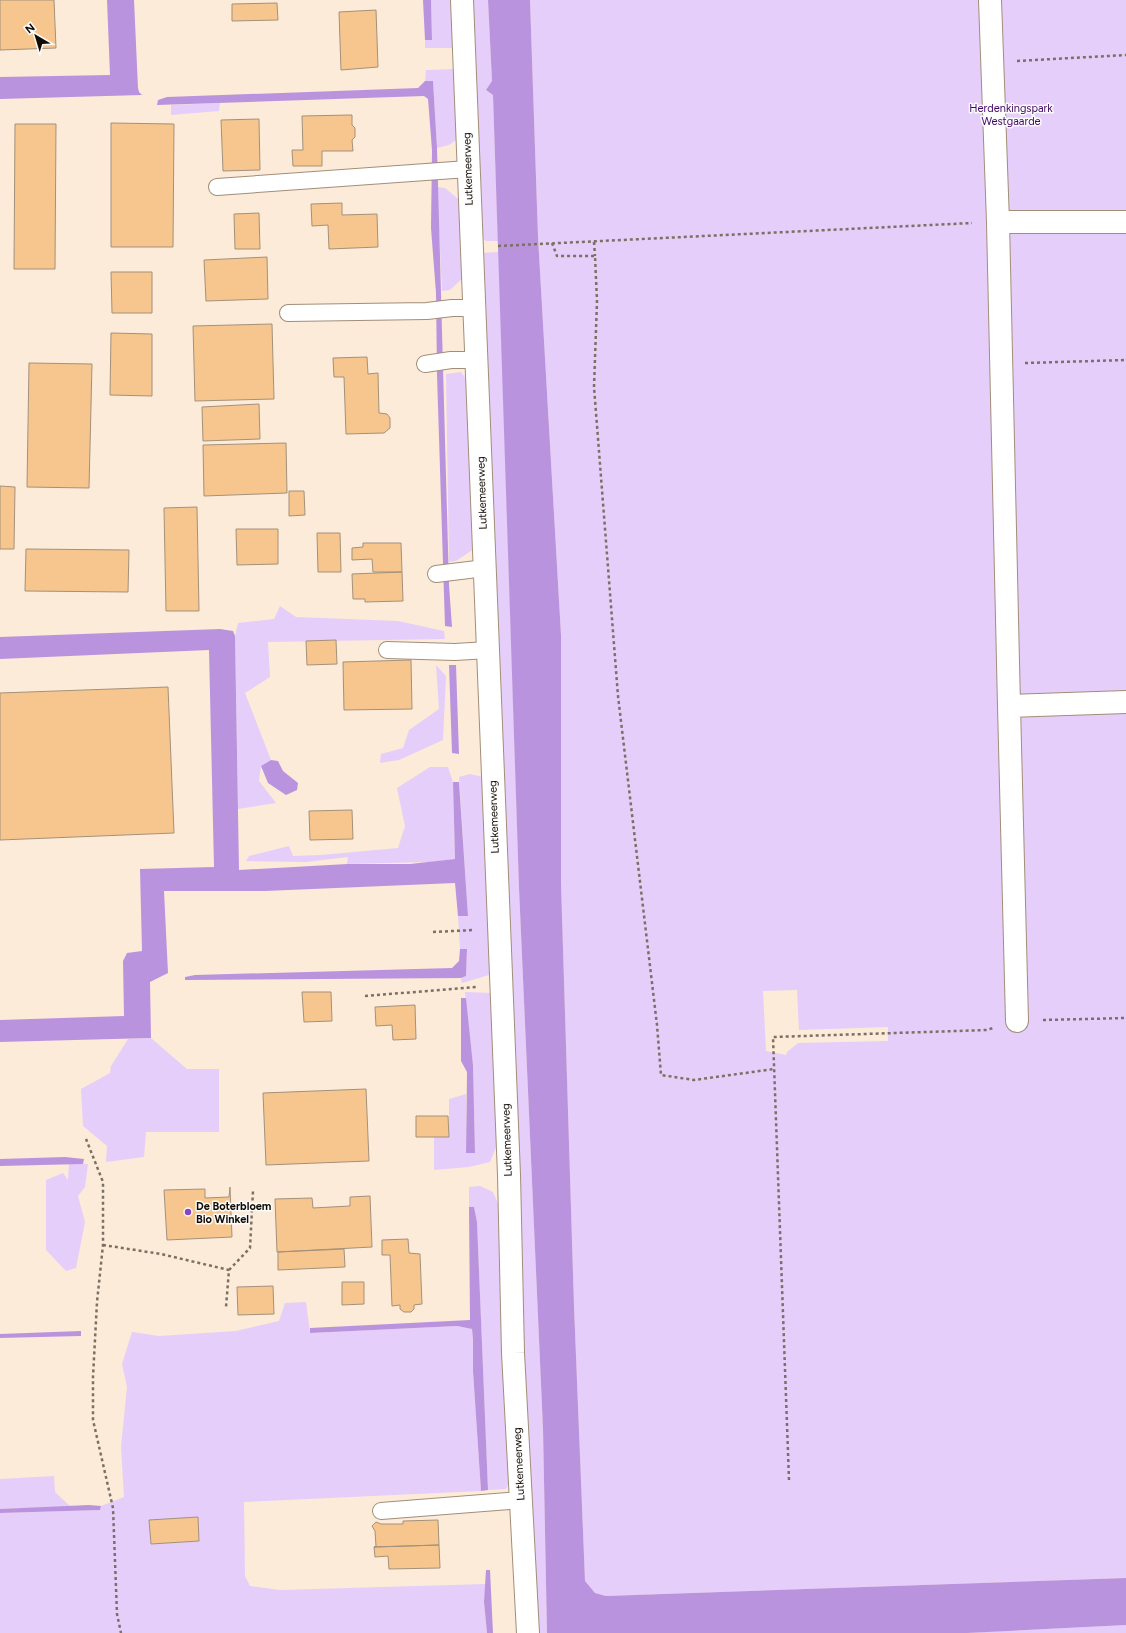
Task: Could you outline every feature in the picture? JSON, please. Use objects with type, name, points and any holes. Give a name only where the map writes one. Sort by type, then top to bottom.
[{"type":"street","name":"Lutkemeerweg","points":[[462,0],[509,1175],[513,1354],[528,1633]]},
{"type":"street","points":[[990,0],[998,222],[1017,1021]]},
{"type":"street","points":[[998,222],[1126,222]]},
{"type":"street","points":[[1009,706],[1126,702]]},
{"type":"lane","points":[[217,187],[468,169]]},
{"type":"lane","points":[[288,313],[426,311],[452,308],[474,308]]},
{"type":"lane","points":[[425,364],[451,360],[477,360]]},
{"type":"lane","points":[[436,574],[485,568]]},
{"type":"lane","points":[[387,650],[455,652],[488,650]]},
{"type":"lane","points":[[381,1511],[521,1500]]},
{"type":"path","points":[[992,62],[1126,56]]},
{"type":"path","points":[[493,246],[998,222]]},
{"type":"path","points":[[594,242],[597,301],[594,387],[618,696],[656,1025],[660,1075],[694,1080],[774,1069]]},
{"type":"path","points":[[550,243],[558,256],[595,256]]},
{"type":"path","points":[[1001,363],[1126,360]]},
{"type":"path","points":[[433,932],[499,928]]},
{"type":"path","points":[[365,996],[468,988]]},
{"type":"path","points":[[789,1480],[772,1037],[987,1030],[1017,1021],[1126,1018]]},
{"type":"path","points":[[86,1139],[103,1182],[103,1245],[97,1302],[93,1377],[93,1420],[113,1508],[117,1614],[121,1633]]},
{"type":"path","points":[[226,1307],[229,1270],[250,1248],[253,1191]]},
{"type":"path","points":[[103,1245],[161,1254],[229,1270]]},
{"type":"green space","points":[[431,0],[453,0],[453,48],[425,48],[425,40],[432,40]]},
{"type":"green space","points":[[472,0],[488,0],[492,81],[486,90],[493,95],[498,241],[486,241],[481,237]]},
{"type":"green space","name":"Herdenkingspark Westgaarde","points":[[530,0],[1126,0],[1126,1578],[606,1596],[595,1593],[585,1581],[574,1306],[561,883],[561,635],[538,237]],"holes":[[[797,990],[799,1030],[888,1027],[888,1041],[798,1043],[787,1052],[786,1055],[766,1051],[763,991]]]},
{"type":"green space","points":[[456,69],[459,138],[449,145],[437,148],[433,82],[425,81],[426,70]]},
{"type":"green space","points":[[220,103],[219,111],[171,115],[171,105]]},
{"type":"green space","points":[[437,187],[445,188],[462,202],[464,277],[450,290],[442,291]]},
{"type":"green space","points":[[499,252],[519,888],[543,1429],[547,1633],[533,1633],[480,253]]},
{"type":"green space","points":[[461,372],[467,380],[474,549],[456,561],[449,562],[446,374]]},
{"type":"green space","points":[[280,606],[296,617],[398,621],[444,631],[445,639],[268,642],[270,677],[245,693],[271,760],[261,766],[259,781],[276,803],[238,809],[235,636],[238,623],[274,619]]},
{"type":"green space","points":[[436,665],[446,676],[443,740],[399,760],[380,763],[381,754],[403,748],[409,730],[439,709]]},
{"type":"green space","points":[[430,767],[448,767],[453,782],[455,859],[430,862],[347,864],[348,857],[306,862],[246,861],[249,856],[289,846],[293,856],[398,848],[405,826],[397,788]]},
{"type":"green space","points":[[470,774],[483,777],[489,975],[462,983],[461,978],[466,976],[467,949],[460,949],[458,916],[468,916],[459,777]]},
{"type":"green space","points":[[465,992],[492,993],[497,1145],[490,1162],[469,1167],[434,1170],[434,1137],[449,1136],[449,1099],[466,1094],[466,1152],[475,1152],[473,1065]]},
{"type":"green space","points":[[151,1038],[187,1069],[219,1069],[219,1132],[146,1132],[144,1157],[106,1162],[107,1146],[83,1126],[81,1089],[110,1073],[111,1066],[128,1039]]},
{"type":"green space","points":[[69,1163],[88,1164],[85,1187],[78,1196],[85,1222],[76,1268],[66,1271],[46,1250],[46,1180],[63,1173],[68,1180]]},
{"type":"green space","points":[[480,1186],[493,1192],[499,1206],[510,1481],[506,1489],[488,1490],[477,1222],[474,1207],[469,1207],[469,1187]]},
{"type":"green space","points":[[306,1302],[310,1333],[457,1326],[472,1329],[473,1371],[481,1491],[244,1502],[245,1576],[250,1586],[280,1590],[486,1584],[484,1602],[487,1633],[0,1633],[0,1513],[100,1510],[101,1506],[124,1497],[121,1447],[127,1387],[122,1364],[132,1332],[159,1336],[236,1331],[279,1321],[285,1303]]},
{"type":"green space","points":[[54,1476],[55,1492],[71,1507],[0,1509],[0,1479]]},
{"type":"green space","points":[[1126,1625],[1126,1633],[964,1633]]},
{"type":"shaded area","points":[[107,0],[134,0],[138,88],[142,95],[0,99],[0,77],[110,75]]},
{"type":"shaded area","points":[[423,0],[431,0],[432,40],[425,40]]},
{"type":"shaded area","points":[[488,0],[530,0],[538,237],[561,635],[561,883],[574,1306],[585,1581],[595,1593],[606,1596],[1126,1578],[1126,1625],[967,1633],[547,1633],[543,1429],[519,888],[493,95],[486,90],[492,81]]},
{"type":"shaded area","points":[[425,81],[433,81],[437,148],[449,585],[452,627],[445,626],[437,375],[436,293],[431,228],[432,150],[428,99],[424,96],[157,105],[158,100],[167,97],[418,88]]},
{"type":"shaded area","points":[[220,629],[233,631],[235,636],[239,870],[347,864],[410,864],[455,859],[453,782],[459,782],[468,916],[458,916],[455,883],[265,891],[164,891],[168,973],[150,982],[151,1038],[0,1042],[0,1020],[124,1016],[123,961],[127,953],[142,951],[140,869],[214,867],[209,650],[0,659],[0,637]]},
{"type":"shaded area","points":[[449,665],[456,665],[459,754],[452,753]]},
{"type":"shaded area","points":[[271,760],[278,761],[283,771],[298,783],[297,790],[286,795],[268,783],[261,766]]},
{"type":"shaded area","points":[[460,949],[467,949],[466,976],[461,978],[185,980],[185,977],[195,975],[452,968],[459,961]]},
{"type":"shaded area","points":[[461,998],[466,998],[473,1065],[475,1153],[466,1153],[467,1072],[461,1061]]},
{"type":"shaded area","points":[[65,1157],[84,1159],[83,1164],[0,1166],[0,1159]]},
{"type":"shaded area","points":[[469,1207],[474,1207],[477,1222],[488,1490],[481,1491],[473,1371],[472,1329],[457,1326],[310,1333],[310,1328],[470,1320]]},
{"type":"shaded area","points":[[81,1331],[81,1336],[0,1338],[0,1334]]},
{"type":"shaded area","points":[[89,1505],[101,1506],[100,1510],[0,1513],[0,1509]]},
{"type":"shaded area","points":[[486,1570],[490,1570],[493,1633],[487,1633],[484,1602]]},
{"type":"building","points":[[0,0],[54,0],[56,48],[0,50]]},
{"type":"building","points":[[277,3],[278,20],[232,21],[232,4]]},
{"type":"building","points":[[376,10],[378,67],[341,70],[339,12]]},
{"type":"building","points":[[352,115],[352,125],[355,128],[355,137],[352,140],[353,151],[322,151],[322,166],[293,166],[292,150],[303,150],[302,116]]},
{"type":"building","points":[[259,119],[260,170],[223,171],[221,120]]},
{"type":"building","points":[[111,123],[174,124],[173,247],[111,247]]},
{"type":"building","points":[[15,124],[56,124],[55,269],[14,269]]},
{"type":"building","points":[[342,203],[342,215],[377,214],[378,247],[329,249],[328,225],[312,226],[311,204]]},
{"type":"building","points":[[259,213],[260,249],[235,249],[234,214]]},
{"type":"building","points":[[267,257],[268,299],[206,301],[204,260]]},
{"type":"building","points":[[111,272],[152,272],[152,313],[112,313]]},
{"type":"building","points":[[272,324],[274,399],[195,401],[193,326]]},
{"type":"building","points":[[111,333],[152,334],[152,396],[110,395]]},
{"type":"building","points":[[367,357],[368,374],[378,373],[379,413],[387,414],[390,418],[390,428],[384,433],[346,434],[344,377],[334,377],[333,358]]},
{"type":"building","points":[[29,363],[92,364],[89,488],[27,487]]},
{"type":"building","points":[[259,404],[260,439],[203,441],[202,407]]},
{"type":"building","points":[[286,443],[287,493],[204,496],[203,445]]},
{"type":"building","points":[[0,486],[15,487],[14,549],[0,549]]},
{"type":"building","points":[[289,491],[304,491],[305,515],[289,516]]},
{"type":"building","points":[[197,507],[199,611],[166,611],[164,508]]},
{"type":"building","points":[[236,529],[278,529],[278,564],[237,565]]},
{"type":"building","points":[[317,533],[340,533],[341,572],[318,572]]},
{"type":"building","points":[[363,543],[401,543],[402,572],[373,572],[372,559],[352,560],[352,548],[363,547]]},
{"type":"building","points":[[26,549],[129,550],[128,592],[25,591]]},
{"type":"building","points":[[402,572],[403,601],[365,602],[365,599],[353,599],[352,574]]},
{"type":"building","points":[[336,640],[337,664],[307,665],[306,641]]},
{"type":"building","points":[[411,660],[412,709],[344,710],[343,662]]},
{"type":"building","points":[[168,687],[174,833],[0,840],[0,693]]},
{"type":"building","points":[[352,810],[353,839],[310,840],[309,811]]},
{"type":"building","points":[[302,992],[331,992],[332,1021],[304,1022]]},
{"type":"building","points":[[415,1005],[416,1039],[393,1040],[392,1025],[376,1026],[375,1007]]},
{"type":"building","points":[[366,1089],[369,1161],[266,1165],[263,1093]]},
{"type":"building","points":[[416,1116],[448,1116],[449,1137],[416,1137]]},
{"type":"building","points":[[230,1187],[232,1237],[167,1240],[164,1190],[205,1189],[205,1198],[229,1197]]},
{"type":"building","points":[[370,1196],[372,1247],[277,1252],[275,1199],[312,1198],[313,1208],[350,1206],[350,1197]]},
{"type":"building","points":[[408,1239],[409,1253],[420,1254],[422,1304],[414,1305],[414,1309],[411,1312],[404,1312],[400,1309],[400,1305],[392,1306],[390,1255],[382,1255],[382,1240]]},
{"type":"building","points":[[344,1249],[345,1267],[278,1270],[278,1252]]},
{"type":"building","points":[[342,1282],[364,1282],[364,1304],[342,1305]]},
{"type":"building","points":[[273,1286],[274,1314],[238,1315],[237,1287]]},
{"type":"building","points":[[198,1517],[199,1541],[151,1544],[149,1520]]},
{"type":"building","points":[[438,1520],[439,1545],[374,1547],[376,1546],[375,1531],[372,1526],[376,1522],[381,1524],[403,1524],[403,1521]]},
{"type":"building","points":[[439,1545],[440,1568],[389,1569],[388,1556],[375,1557],[374,1547]]},
{"type":"place","name":"De Boterbloem Bio Winkel","points":[[188,1212]]}]
